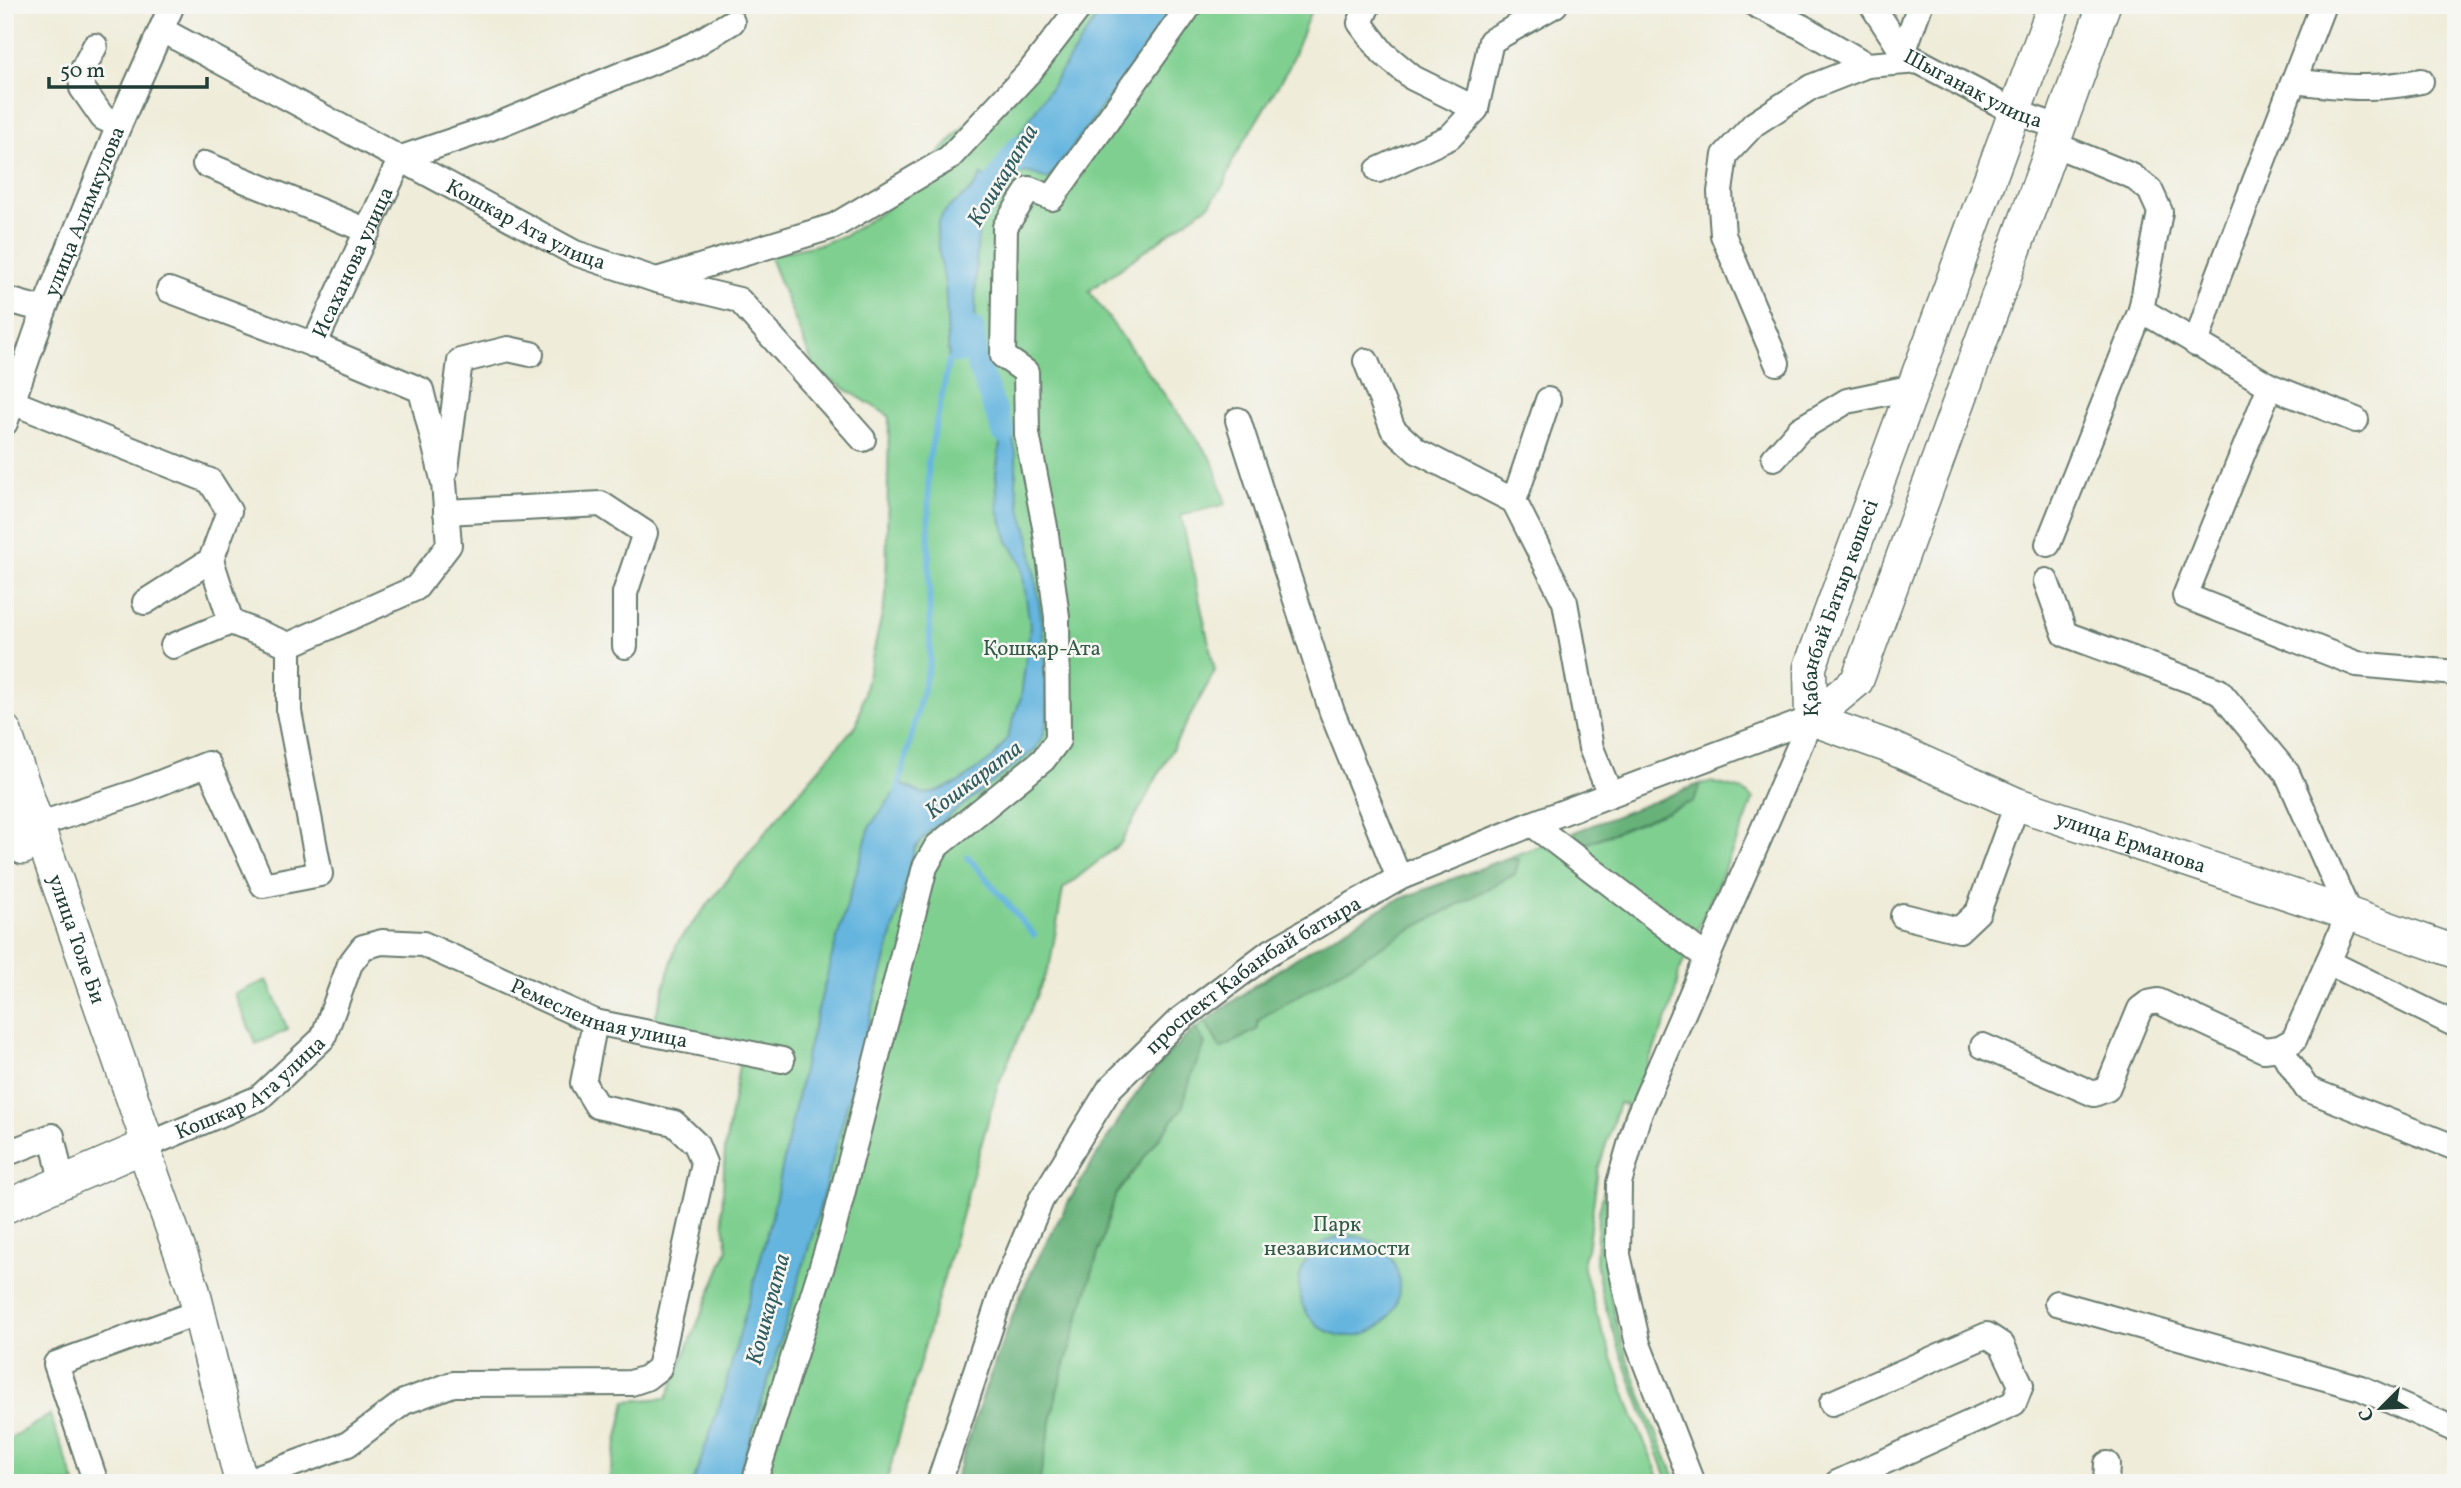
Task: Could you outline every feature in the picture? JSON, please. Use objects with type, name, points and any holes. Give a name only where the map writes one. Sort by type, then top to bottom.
[{"type":"main road","name":"Қабанбай Батыр көшесі","points":[[1811,719],[1810,667],[2054,5]]},
{"type":"main road","name":"Қабанбай Батыр көшесі","points":[[1811,719],[1857,681],[2104,5]]},
{"type":"main road","name":"улица Ерманова","points":[[1811,719],[1886,746],[2017,804],[2456,952]]},
{"type":"main road","name":"улица Толе Би","points":[[5,731],[144,1132],[143,1147],[193,1288],[241,1483]]},
{"type":"main road","name":"улица Толе Би","points":[[5,799],[131,1136],[143,1147]]},
{"type":"main road","points":[[5,1208],[143,1147]]},
{"type":"street","name":"улица Алимкулова","points":[[9,412],[44,310],[119,125],[172,5]]},
{"type":"street","points":[[656,280],[834,226],[949,158],[1031,71],[1081,5]]},
{"type":"street","points":[[754,1483],[832,1234],[925,867],[937,846],[1043,760],[1058,740],[1057,617],[1045,527],[1027,434],[1026,372],[1003,356],[1005,227],[1029,189],[1052,198],[1190,5]]},
{"type":"street","points":[[1368,5],[1360,23],[1383,53],[1413,78],[1476,109]]},
{"type":"street","points":[[1378,170],[1450,137],[1476,109],[1491,41],[1555,5]]},
{"type":"street","points":[[1756,5],[1802,27],[1867,65]]},
{"type":"street","name":"Шыганак улица","points":[[1872,5],[1911,57],[2132,176],[2150,190],[2160,212],[2141,310],[2048,544]]},
{"type":"street","points":[[1777,363],[1723,236],[1720,192],[1725,155],[1754,124],[1811,87],[1867,65],[1911,57],[1920,5]]},
{"type":"street","points":[[2196,344],[2218,277],[2323,5]]},
{"type":"street","points":[[401,158],[490,128],[681,50],[732,22]]},
{"type":"street","name":"Кошкар Ата улица","points":[[162,30],[575,253],[656,280],[739,299],[863,439]]},
{"type":"street","points":[[95,47],[82,73],[82,88],[103,118],[119,125]]},
{"type":"street","points":[[2294,81],[2353,89],[2386,88],[2421,81]]},
{"type":"street","name":"Исаханова улица","points":[[289,645],[416,588],[449,545],[444,483],[421,390],[314,345],[401,158]]},
{"type":"street","points":[[205,164],[368,231]]},
{"type":"street","points":[[169,290],[314,345]]},
{"type":"street","points":[[5,299],[44,310]]},
{"type":"street","points":[[2141,310],[2270,386],[2356,420]]},
{"type":"street","points":[[444,483],[460,361],[508,349],[531,354]]},
{"type":"street","points":[[1366,361],[1393,429],[1418,450],[1514,501],[1565,602],[1591,748],[1610,794]]},
{"type":"street","points":[[2270,386],[2185,596],[2357,664],[2456,673]]},
{"type":"street","points":[[1774,458],[1800,429],[1847,401],[1914,387]]},
{"type":"street","points":[[1514,501],[1548,400]]},
{"type":"street","points":[[9,412],[210,481],[229,511],[211,560],[145,601]]},
{"type":"street","points":[[1238,420],[1332,712],[1399,878]]},
{"type":"street","points":[[446,513],[601,504],[645,533],[625,593],[625,646]]},
{"type":"street","points":[[211,560],[231,622]]},
{"type":"street","points":[[1983,1046],[2094,1094],[2107,1088],[2140,1009],[2148,1003],[2158,1001],[2263,1049],[2280,1048],[2294,1040],[2349,914],[2287,774],[2219,691],[2065,634],[2046,581]]},
{"type":"street","points":[[38,825],[137,792],[208,764],[263,886],[320,874],[289,712],[289,645],[231,622],[173,646]]},
{"type":"street","points":[[1692,1483],[1638,1344],[1618,1255],[1619,1184],[1638,1117],[1811,719]]},
{"type":"street","name":"проспект Кабанбай батыра","points":[[939,1483],[1001,1295],[1041,1200],[1110,1088],[1178,1021],[1267,954],[1399,878],[1532,824],[1811,719]]},
{"type":"street","points":[[1903,916],[1959,930],[1978,912],[2017,804]]},
{"type":"street","points":[[1532,824],[1706,957]]},
{"type":"street","name":"Кошкар Ата улица","points":[[143,1147],[259,1098],[323,1038],[350,964],[363,947],[382,942],[423,944]]},
{"type":"street","name":"Ремесленная улица","points":[[423,944],[595,1022],[782,1060]]},
{"type":"street","points":[[2328,962],[2456,1025]]},
{"type":"street","points":[[241,1483],[348,1444],[404,1402],[453,1384],[631,1383],[646,1378],[659,1368],[704,1163],[696,1144],[674,1123],[597,1106],[583,1083],[595,1022]]},
{"type":"street","points":[[2280,1048],[2307,1089],[2456,1147]]},
{"type":"street","points":[[5,1154],[51,1136],[62,1182]]},
{"type":"street","points":[[2057,1303],[2361,1388],[2456,1430]]},
{"type":"street","points":[[96,1483],[56,1364],[199,1312]]},
{"type":"street","points":[[1832,1403],[1987,1335],[2002,1345],[2021,1385],[2014,1403],[1837,1483]]},
{"type":"green space","name":"Қошқар-Ата","points":[[1081,5],[1313,5],[1289,67],[1233,160],[1225,183],[1210,204],[1089,291],[1212,460],[1226,504],[1181,515],[1215,671],[1121,843],[1063,889],[1050,964],[998,1085],[886,1483],[608,1483],[626,1401],[667,1398],[728,1249],[722,1213],[725,1148],[743,1042],[654,1022],[677,943],[781,813],[857,724],[886,597],[889,416],[815,370],[769,255],[821,244],[845,235],[882,212]]},
{"type":"green space","name":"Парк независимости","points":[[1710,782],[1743,790],[1753,799],[1679,972],[1672,1006],[1639,1086],[1620,1145],[1605,1217],[1604,1250],[1615,1319],[1638,1387],[1677,1483],[1669,1483],[1620,1351],[1602,1295],[1596,1263],[1598,1215],[1626,1105],[1619,1103],[1598,1170],[1587,1250],[1583,1258],[1584,1269],[1596,1313],[1633,1416],[1662,1483],[954,1483],[986,1386],[1023,1291],[1069,1201],[1129,1104],[1160,1062],[1189,1034],[1256,984],[1393,902]]},
{"type":"green space","points":[[1700,784],[1694,801],[1583,845],[1569,834]]},
{"type":"green space","points":[[1504,859],[1519,859],[1515,874],[1408,931],[1264,1016],[1258,1022],[1258,1029],[1221,1049],[1205,1021],[1301,955],[1393,902]]},
{"type":"green space","points":[[267,980],[288,1030],[256,1044],[235,994]]},
{"type":"green space","points":[[1196,1028],[1205,1044],[1182,1108],[1115,1196],[1057,1392],[1039,1483],[954,1483],[1012,1316],[1051,1234],[1136,1094],[1158,1066]]},
{"type":"green space","points":[[50,1415],[75,1483],[5,1483],[5,1441]]},
{"type":"water","points":[[1105,5],[1171,5],[1167,19],[1049,179],[1025,173],[1011,182],[996,170]]},
{"type":"water","points":[[981,174],[1008,196],[990,204],[981,221],[976,281],[976,359],[949,360],[945,285],[937,227],[943,214],[974,188]]},
{"type":"water","points":[[989,404],[1003,407],[1011,425],[1016,455],[1016,484],[1029,535],[1042,622],[1048,716],[1043,736],[1035,750],[932,829],[915,848],[814,1230],[737,1483],[693,1483],[723,1395],[771,1220],[806,1056],[870,826],[901,784],[923,794],[933,793],[958,783],[993,758],[1007,739],[1021,697],[1030,626],[1021,562],[1008,541],[998,510],[996,474],[1000,443]]},
{"type":"water","points":[[1349,1236],[1368,1240],[1384,1251],[1395,1267],[1399,1286],[1395,1305],[1384,1321],[1368,1332],[1349,1336],[1330,1332],[1314,1321],[1303,1305],[1299,1286],[1303,1267],[1314,1251],[1330,1240]]},
{"type":"waterway","name":"Кошкарата","points":[[979,211],[1017,148]]},
{"type":"waterway","name":"Кошкарата","points":[[973,329],[976,359],[1004,433]]},
{"type":"waterway","points":[[896,797],[930,661],[928,463],[949,360],[976,359]]},
{"type":"waterway","points":[[968,857],[1034,935]]}]
